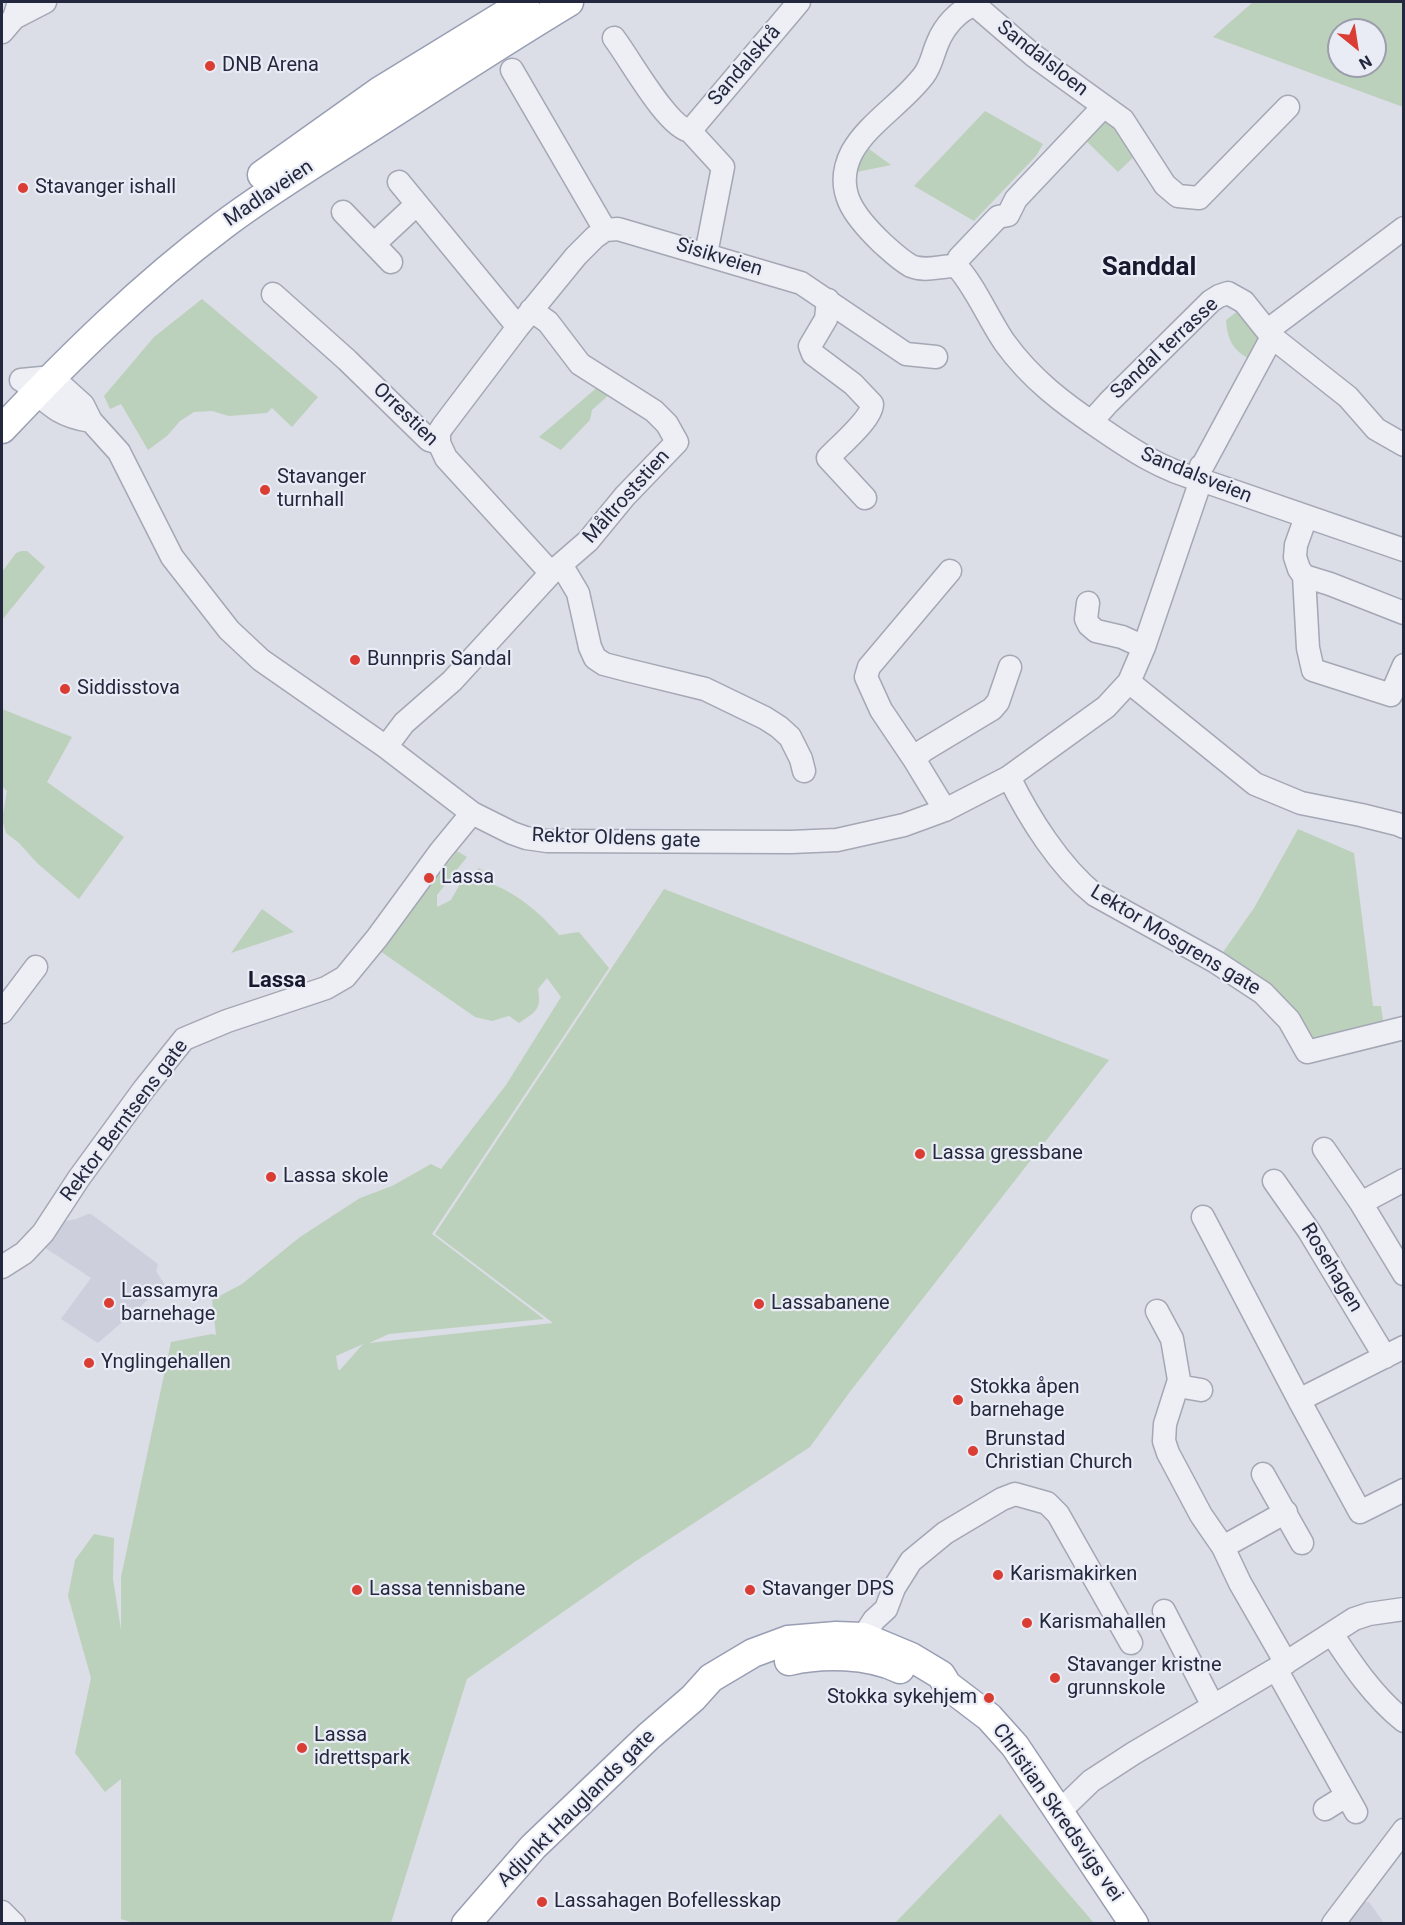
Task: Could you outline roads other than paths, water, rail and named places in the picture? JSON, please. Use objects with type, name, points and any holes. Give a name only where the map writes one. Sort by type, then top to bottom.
[{"type":"main road","name":"Madlaveien","points":[[2,429],[37,383],[64,338],[139,270],[231,198],[380,91],[525,2]]},
{"type":"main road","name":"Madlaveien","points":[[2,402],[37,383],[77,351],[169,269],[247,207],[440,81],[569,2]]},
{"type":"main road","name":"Adjunkt Hauglands gate","points":[[466,1923],[533,1846],[649,1736],[693,1698],[711,1678],[745,1657],[772,1645],[788,1641],[836,1636],[871,1646]]},
{"type":"main road","name":"Christian Skredsvigs vei","points":[[871,1646],[911,1657],[941,1675],[947,1685],[1000,1727],[1134,1923]]},
{"type":"street","points":[[9,15],[45,2]]},
{"type":"street","name":"Sandalskrå","points":[[690,131],[799,2]]},
{"type":"street","name":"Sandalsloen","points":[[1104,106],[1016,199],[1008,215],[998,217],[959,258],[956,266],[928,269],[912,266],[897,257],[853,212],[847,200],[845,179],[848,164],[858,144],[925,74],[944,30],[962,10],[975,5],[1033,55],[1104,106],[1123,120],[1165,185],[1178,196],[1199,198],[1288,107]]},
{"type":"street","points":[[615,38],[656,99],[682,130],[690,131],[723,167],[706,254]]},
{"type":"street","points":[[439,443],[439,432],[443,426],[525,318],[576,256],[605,230],[512,70]]},
{"type":"street","points":[[399,182],[525,318]]},
{"type":"street","points":[[374,244],[417,204]]},
{"type":"street","points":[[343,213],[391,262]]},
{"type":"street","points":[[1201,473],[1270,333],[1404,228]]},
{"type":"street","name":"Sisikveien","points":[[605,230],[618,229],[801,283],[906,354],[936,357]]},
{"type":"street","name":"Sandalsveien","points":[[956,266],[1005,343],[1038,382],[1067,407],[1152,463],[1184,476],[1201,473],[1306,517],[1404,550]]},
{"type":"street","name":"Sandal terrasse","points":[[1091,422],[1219,296],[1228,293],[1244,302],[1270,333],[1300,360],[1348,397],[1376,429],[1404,445]]},
{"type":"street","name":"Orrestien","points":[[273,294],[347,360],[429,440],[439,443],[446,458],[578,593],[590,647],[595,658],[604,664],[717,693],[765,718],[790,737],[804,771]]},
{"type":"street","points":[[828,300],[826,319],[810,346],[813,354],[853,384],[872,404],[872,410],[868,415],[828,458],[865,498]]},
{"type":"street","name":"Måltroststien","points":[[525,318],[548,322],[580,364],[654,411],[667,424],[677,442],[625,496],[588,542],[557,570]]},
{"type":"street","name":"Rektor Oldens gate","points":[[37,383],[54,409],[73,418],[91,421],[119,452],[172,557],[228,630],[261,660],[386,747],[472,813],[526,838],[547,841],[790,842],[837,840],[904,825],[945,810],[1009,777],[1106,707],[1129,682],[1144,647],[1201,473]]},
{"type":"street","points":[[1306,517],[1296,545],[1295,557],[1304,576],[1308,648],[1313,670],[1391,695],[1404,665]]},
{"type":"street","points":[[386,747],[404,723],[452,681],[557,570]]},
{"type":"street","points":[[945,810],[881,710],[866,677],[869,667],[950,571]]},
{"type":"street","points":[[1304,576],[1404,613]]},
{"type":"street","points":[[1088,603],[1086,619],[1096,631],[1122,637],[1144,647]]},
{"type":"street","points":[[914,759],[924,750],[992,709],[998,702],[1010,667]]},
{"type":"street","points":[[1129,682],[1255,784],[1301,803],[1360,814],[1404,827]]},
{"type":"street","name":"Lektor Mosgrens gate","points":[[1009,777],[1055,854],[1080,883],[1095,895],[1215,962],[1263,993],[1289,1020],[1307,1052],[1404,1028]]},
{"type":"street","name":"Rektor Berntsens gate","points":[[2,1267],[24,1253],[42,1233],[144,1089],[184,1039],[227,1021],[326,988],[345,976],[377,938],[440,852],[472,813]]},
{"type":"street","points":[[2,1012],[36,967]]},
{"type":"street","points":[[1323,1149],[1361,1203],[1404,1274]]},
{"type":"street","points":[[1361,1203],[1404,1179]]},
{"type":"street","name":"Rosehagen","points":[[1274,1181],[1394,1352],[1299,1400]]},
{"type":"street","points":[[1203,1217],[1360,1512],[1402,1494]]},
{"type":"street","points":[[1157,1311],[1172,1339],[1177,1363],[1178,1386],[1165,1424],[1164,1441],[1168,1453],[1201,1515],[1223,1547],[1351,1804],[1325,1809]]},
{"type":"street","points":[[1178,1386],[1201,1390]]},
{"type":"street","points":[[1263,1473],[1302,1544]]},
{"type":"street","points":[[871,1646],[888,1618],[886,1609],[894,1588],[911,1561],[927,1547],[983,1510],[1016,1494],[1047,1503],[1058,1514],[1131,1643]]},
{"type":"street","points":[[1223,1547],[1286,1512]]},
{"type":"street","points":[[1045,1792],[1091,1781],[1354,1620],[1369,1614],[1404,1609]]},
{"type":"street","points":[[1164,1611],[1213,1706]]},
{"type":"street","points":[[1332,1634],[1355,1669],[1386,1707],[1404,1721]]},
{"type":"street","points":[[1333,1923],[1404,1830]]},
{"type":"street","points":[[2,1912],[14,1923]]},
{"type":"place","name":"DNB Arena","points":[[210,66]]},
{"type":"place","name":"Stavanger ishall","points":[[23,188]]},
{"type":"place","name":"Stavanger turnhall","points":[[265,490]]},
{"type":"place","name":"Bunnpris Sandal","points":[[355,660]]},
{"type":"place","name":"Siddisstova","points":[[65,689]]},
{"type":"place","name":"Lassa","points":[[429,878]]},
{"type":"place","name":"Lassa gressbane","points":[[920,1154]]},
{"type":"place","name":"Lassa skole","points":[[271,1177]]},
{"type":"place","name":"Lassamyra barnehage","points":[[109,1303]]},
{"type":"place","name":"Lassabanene","points":[[759,1304]]},
{"type":"place","name":"Ynglingehallen","points":[[89,1363]]},
{"type":"place","name":"Stokka åpen barnehage","points":[[958,1400]]},
{"type":"place","name":"Brunstad Christian Church","points":[[973,1451]]},
{"type":"place","name":"Karismakirken","points":[[998,1575]]},
{"type":"place","name":"Lassa tennisbane","points":[[357,1590]]},
{"type":"place","name":"Stavanger DPS","points":[[750,1590]]},
{"type":"place","name":"Karismahallen","points":[[1027,1623]]},
{"type":"place","name":"Stavanger kristne grunnskole","points":[[1055,1678]]},
{"type":"place","name":"Stokka sykehjem","points":[[989,1698]]},
{"type":"place","name":"Lassa idrettspark","points":[[302,1748]]},
{"type":"place","name":"Lassahagen Bofellesskap","points":[[542,1902]]},
{"type":"district","name":"Sanddal","points":[[1149,268]]},
{"type":"district","name":"Lassa","points":[[277,981]]}]
